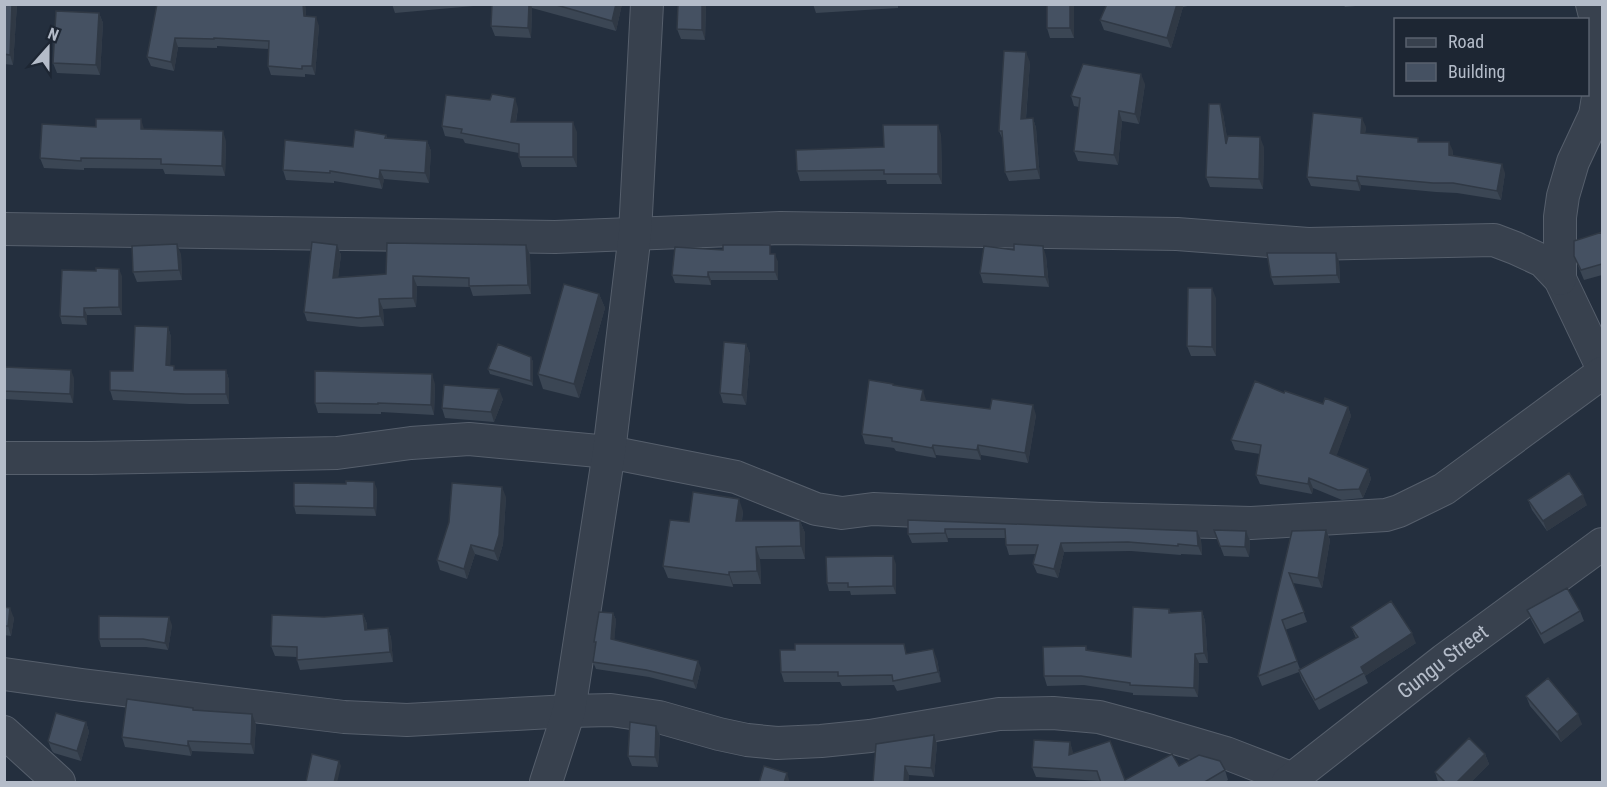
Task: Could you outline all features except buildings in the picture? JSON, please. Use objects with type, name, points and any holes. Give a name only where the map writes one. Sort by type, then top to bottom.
[{"type":"street","points":[[546,783],[569,711],[609,452],[635,233],[647,4]]},
{"type":"street","points":[[1560,279],[1560,217],[1563,196],[1573,162],[1595,115],[1602,73],[1600,36],[1592,4]]},
{"type":"street","points":[[4,229],[555,237],[780,228],[1177,234],[1308,244],[1487,239],[1501,242],[1543,261],[1560,279],[1602,367]]},
{"type":"street","points":[[4,458],[337,453],[411,443],[469,439],[609,452],[736,477],[816,509],[842,513],[873,509],[1251,523],[1386,515],[1399,511],[1444,489],[1602,373]]},
{"type":"street","name":"Gungu Street","points":[[1294,781],[1444,660],[1602,544]]},
{"type":"street","points":[[4,674],[344,717],[407,720],[611,710],[659,717],[738,738],[777,743],[870,736],[999,714],[1053,713],[1099,717],[1151,731],[1226,753],[1294,781]]},
{"type":"street","points":[[4,732],[59,783]]}]
